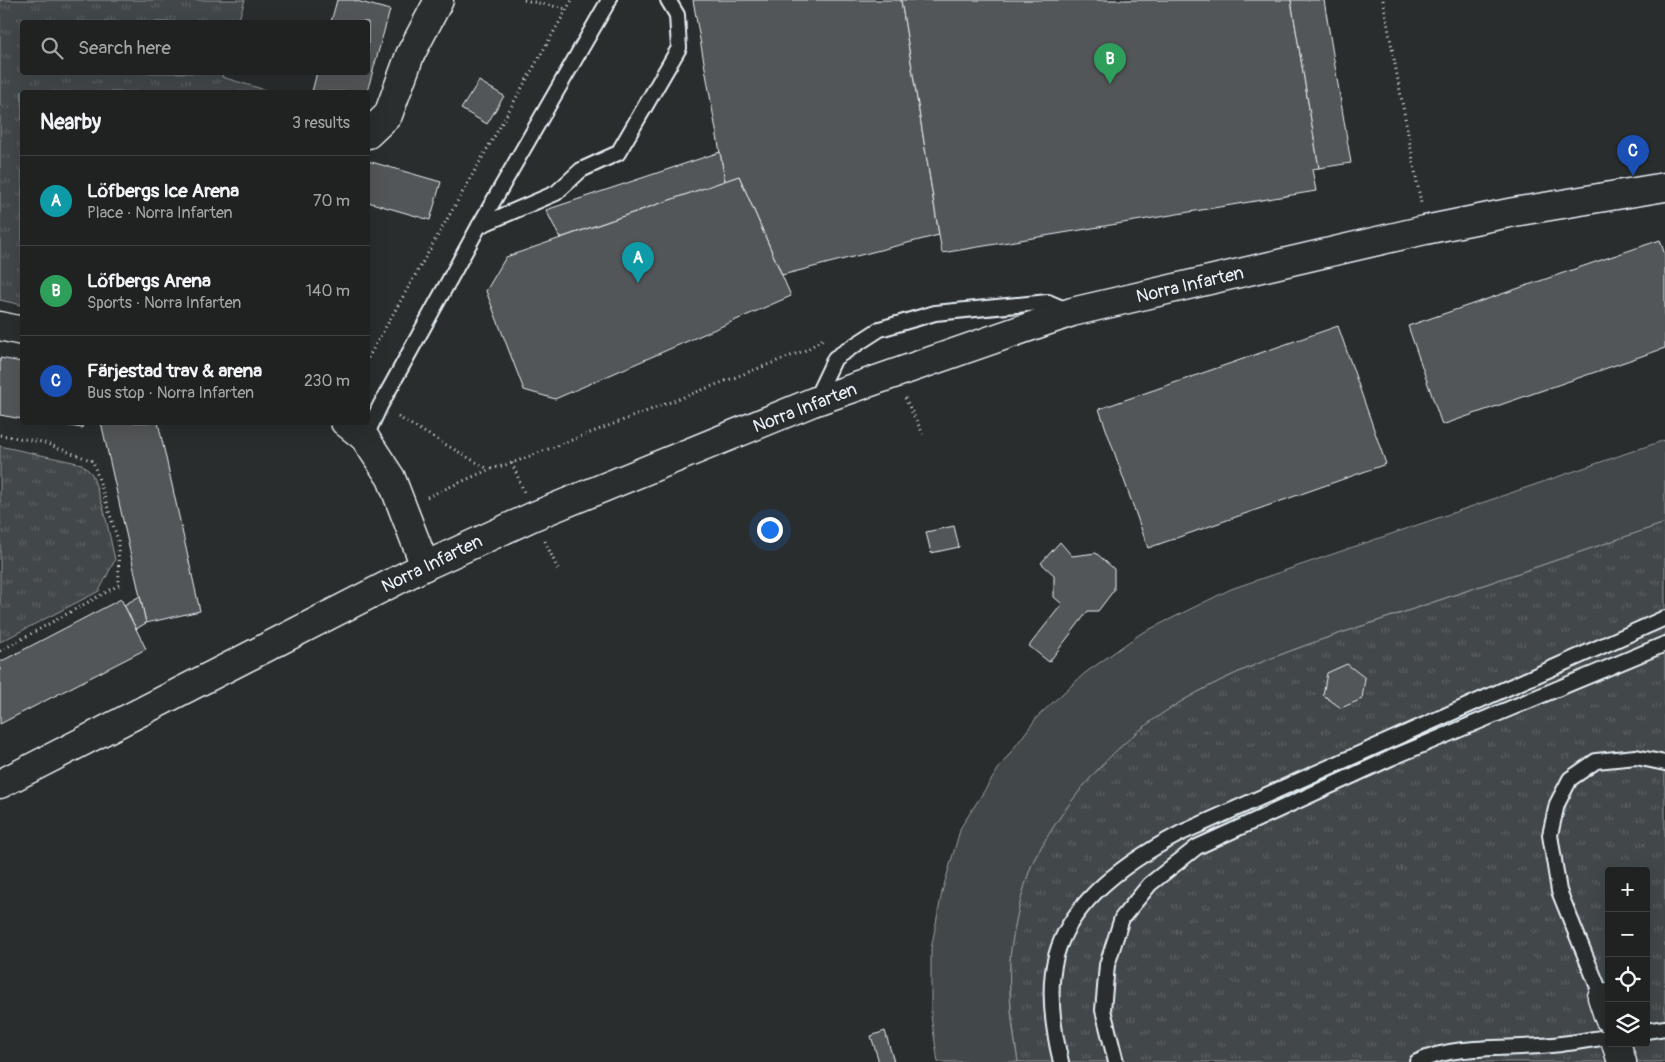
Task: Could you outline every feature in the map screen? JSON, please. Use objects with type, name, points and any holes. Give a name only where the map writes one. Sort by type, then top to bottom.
[{"type":"street","points":[[370,132],[388,115],[410,55],[439,0]]},
{"type":"street","name":"Norra Infarten","points":[[0,784],[425,566],[534,516],[813,402],[1072,312],[1425,230],[1514,212],[1665,187]]},
{"type":"street","points":[[0,326],[20,331]]},
{"type":"street","points":[[355,430],[391,478],[425,566]]},
{"type":"street","points":[[1617,1047],[1622,1062]]},
{"type":"lane","points":[[370,416],[380,406],[479,226],[610,0]]},
{"type":"lane","points":[[479,226],[556,193],[581,170],[618,153],[679,48],[677,15],[668,0]]},
{"type":"lane","points":[[813,402],[835,358],[880,329],[935,313],[1048,302],[1072,312]]},
{"type":"lane","points":[[1061,1062],[1054,1032],[1052,992],[1056,955],[1074,918],[1113,876],[1148,850],[1181,833],[1665,618]]},
{"type":"lane","points":[[1116,1062],[1103,1010],[1106,964],[1122,918],[1150,884],[1181,859],[1197,847],[1391,758],[1665,644]]},
{"type":"lane","points":[[1605,1005],[1560,891],[1550,835],[1557,804],[1570,779],[1596,761],[1636,757],[1665,763]]},
{"type":"lane","points":[[1650,1030],[1665,1028]]},
{"type":"lane","points":[[1417,1062],[1442,1055],[1475,1050],[1542,1046],[1605,1038]]},
{"type":"path","points":[[524,0],[566,9]]},
{"type":"path","points":[[370,354],[572,0]]},
{"type":"path","points":[[1383,0],[1425,230]]},
{"type":"path","points":[[380,406],[488,470]]},
{"type":"path","points":[[0,435],[42,442],[93,461],[118,540],[119,585],[0,651]]},
{"type":"path","points":[[512,463],[523,490]]},
{"type":"path","points":[[546,541],[559,572]]},
{"type":"green space","points":[[0,0],[245,0],[239,20],[20,20],[20,75],[222,75],[222,77],[265,90],[20,90],[20,305],[0,300]]},
{"type":"green space","points":[[1665,440],[1665,523],[1317,641],[1261,662],[1182,701],[1159,715],[1138,732],[1098,769],[1080,790],[1049,835],[1031,866],[1019,907],[1010,959],[1011,1010],[1018,1062],[938,1062],[931,1016],[931,949],[942,892],[961,827],[999,768],[1038,716],[1085,673],[1140,634],[1231,589]]},
{"type":"green space","points":[[0,446],[82,464],[92,474],[104,510],[115,560],[99,591],[0,642]]},
{"type":"green space","points":[[1665,523],[1665,1062],[1018,1062],[1010,998],[1010,959],[1019,907],[1035,858],[1080,790],[1117,750],[1138,732],[1159,715],[1207,687],[1287,652]]},
{"type":"building","points":[[337,0],[353,0],[390,10],[368,90],[312,90],[316,75],[370,75],[370,20],[332,20]]},
{"type":"building","points":[[693,0],[901,0],[939,235],[782,275],[739,176],[725,181]]},
{"type":"building","points":[[901,0],[1291,0],[1319,168],[1312,169],[1316,191],[942,253]]},
{"type":"building","points":[[1291,0],[1324,0],[1351,163],[1319,168]]},
{"type":"building","points":[[479,81],[504,96],[487,124],[461,109]]},
{"type":"building","points":[[720,152],[725,181],[560,238],[546,210]]},
{"type":"building","points":[[370,162],[441,182],[430,220],[370,203]]},
{"type":"building","points":[[739,176],[791,296],[555,399],[524,390],[486,291],[506,257]]},
{"type":"building","points":[[1660,240],[1665,255],[1665,348],[1442,425],[1408,326]]},
{"type":"building","points":[[1338,326],[1386,464],[1148,548],[1099,409]]},
{"type":"building","points":[[0,358],[20,362],[20,419],[0,415]]},
{"type":"building","points":[[64,425],[82,425],[82,428]]},
{"type":"building","points":[[102,425],[159,425],[200,611],[146,623]]},
{"type":"building","points":[[954,526],[959,547],[931,553],[926,532]]},
{"type":"building","points":[[1060,542],[1072,556],[1096,553],[1114,569],[1114,590],[1098,611],[1088,611],[1049,662],[1029,646],[1062,604],[1054,597],[1054,575],[1041,563]]},
{"type":"building","points":[[140,596],[146,623],[136,629],[124,605]]},
{"type":"building","points":[[121,599],[146,649],[0,724],[0,662]]},
{"type":"building","points":[[1347,664],[1365,678],[1362,699],[1341,708],[1323,695],[1327,673]]},
{"type":"building","points":[[885,1031],[894,1062],[879,1062],[871,1036]]},
{"type":"place","name":"Löfbergs Arena","points":[[1110,84]]},
{"type":"place","name":"Färjestad trav & arena","points":[[1633,176]]},
{"type":"place","name":"Löfbergs Ice Arena","points":[[638,283]]}]
